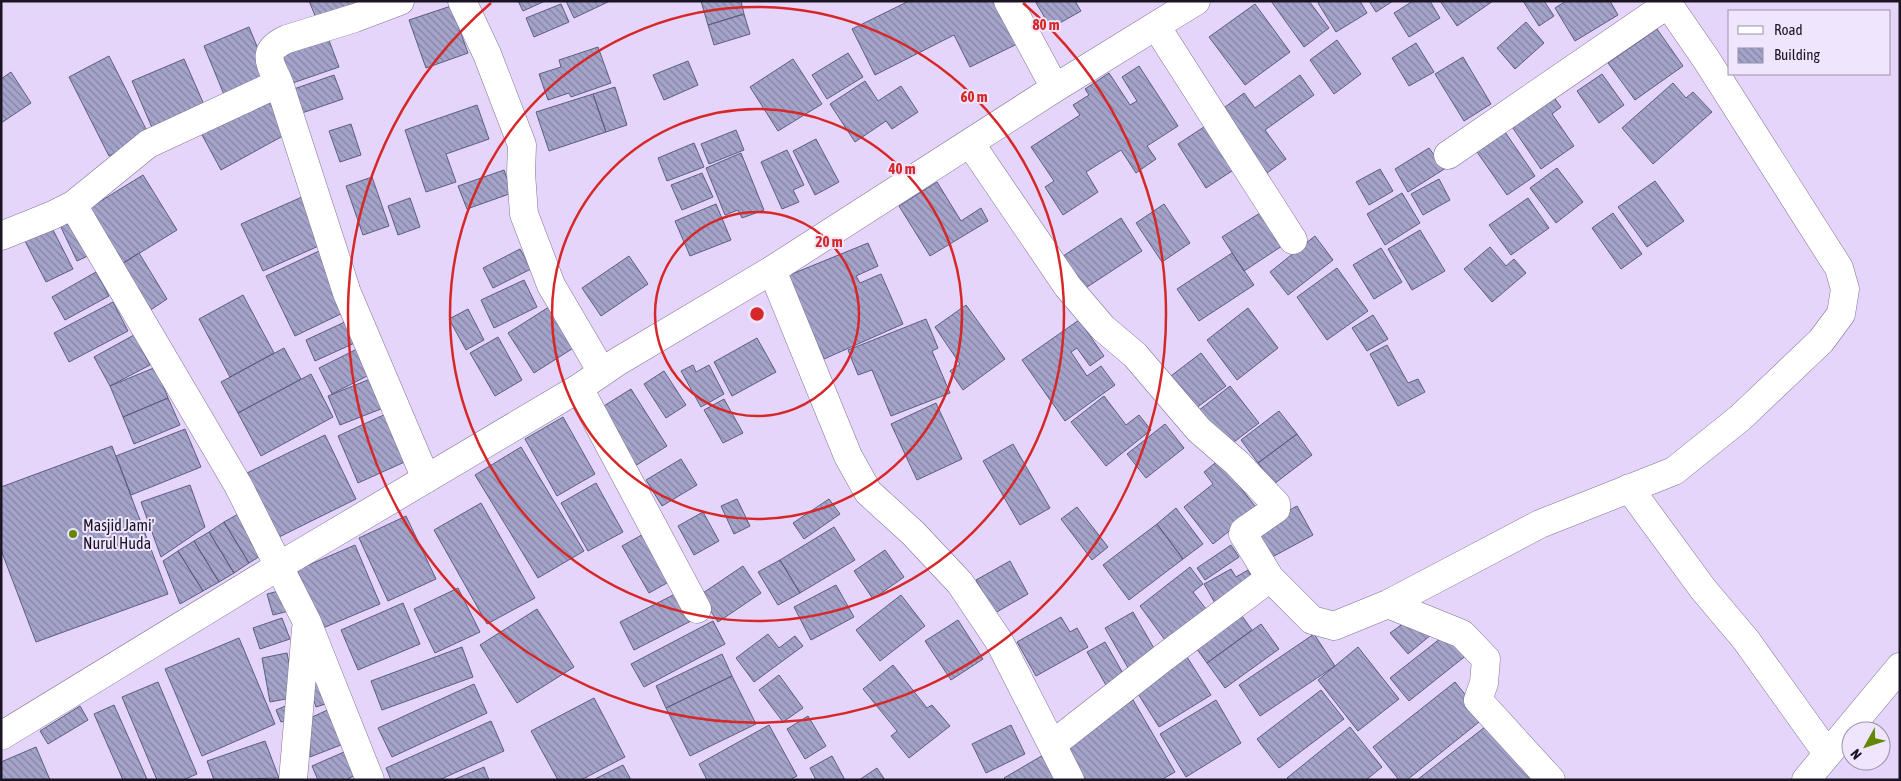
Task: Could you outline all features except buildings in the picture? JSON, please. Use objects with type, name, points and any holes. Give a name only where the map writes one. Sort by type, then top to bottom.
[{"type":"street","points":[[400,1],[355,18],[277,43],[270,51],[268,59],[279,83],[347,293],[426,479]]},
{"type":"street","points":[[462,1],[487,54],[522,145],[520,173],[524,214],[551,285],[602,372]]},
{"type":"street","points":[[1008,1],[1055,88]]},
{"type":"street","points":[[1,736],[279,566],[579,388],[602,372],[772,270],[1055,88],[1196,1]]},
{"type":"street","points":[[970,143],[1068,287],[1103,328],[1136,355],[1199,430],[1237,463],[1276,504],[1276,509],[1244,531],[1243,534],[1270,578],[1312,620],[1334,626],[1388,604],[1540,524],[1674,471],[1740,418],[1821,341],[1841,314],[1845,289],[1839,268],[1711,67],[1667,3],[1448,155]]},
{"type":"street","points":[[1156,26],[1293,240]]},
{"type":"street","points":[[1,236],[73,205],[148,144],[279,83]]},
{"type":"street","points":[[73,205],[238,485],[307,622],[370,780]]},
{"type":"street","points":[[772,270],[848,456],[868,492],[913,533],[960,583],[999,641],[1070,780]]},
{"type":"street","points":[[579,388],[697,609]]},
{"type":"street","points":[[1629,488],[1703,589],[1746,640],[1827,754]]},
{"type":"street","points":[[1053,744],[1270,578]]},
{"type":"street","points":[[1388,604],[1462,634],[1486,659],[1484,682],[1478,700],[1552,780]]},
{"type":"street","points":[[293,780],[307,622]]},
{"type":"street","points":[[1806,780],[1900,667]]},
{"type":"place","name":"Masjid Jami' Nurul Huda","points":[[73,534]]}]
